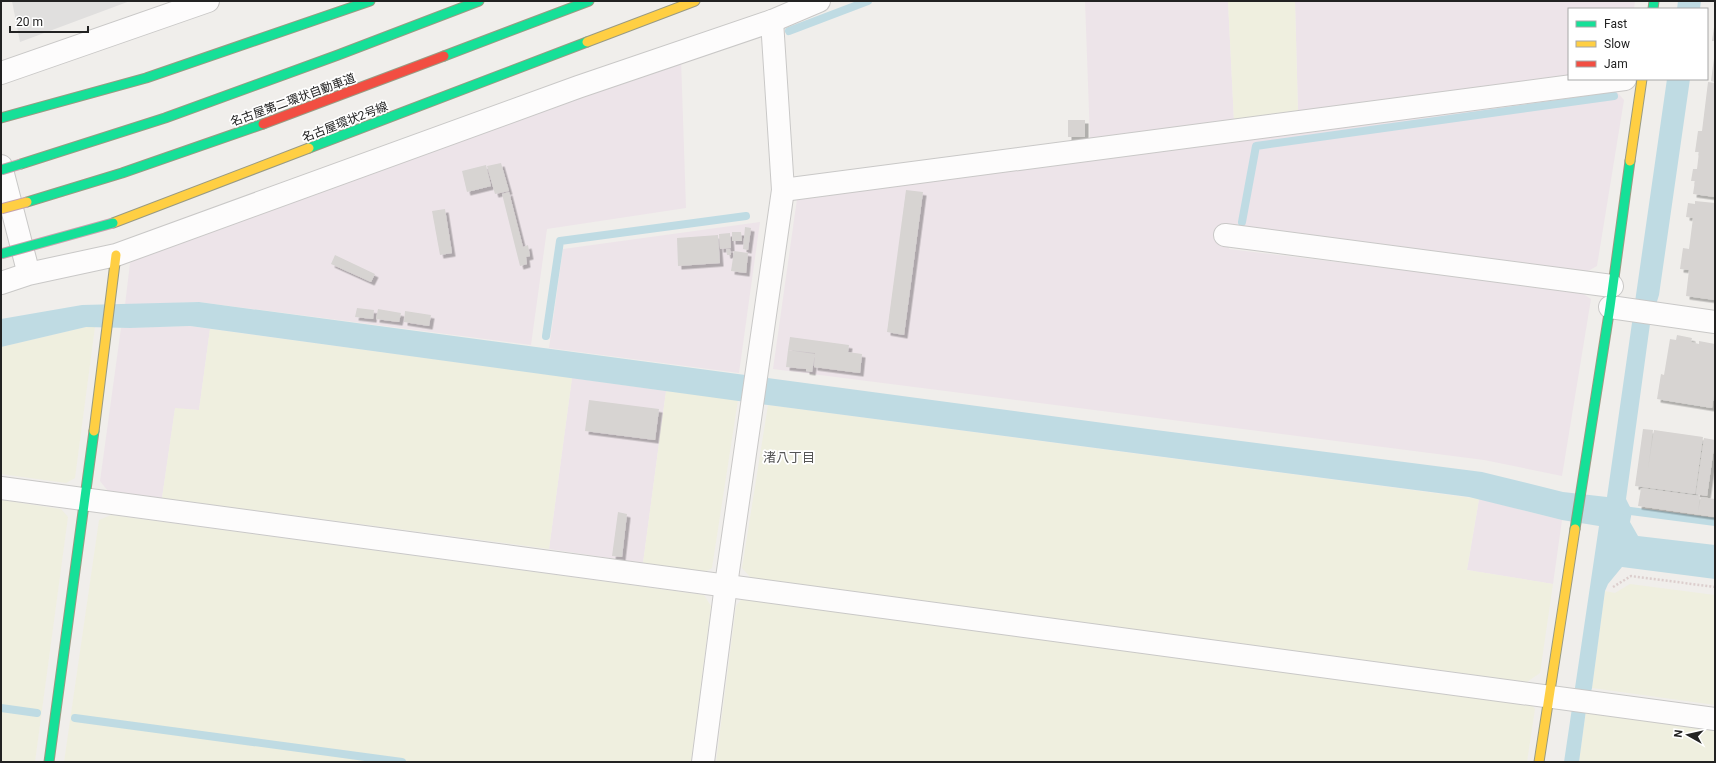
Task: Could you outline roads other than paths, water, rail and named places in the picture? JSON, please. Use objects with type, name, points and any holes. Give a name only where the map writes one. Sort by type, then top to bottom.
[{"type":"main road","points":[[1,118],[146,78],[370,1]]},
{"type":"main road","points":[[1,170],[165,118],[338,55],[479,1]]},
{"type":"main road","name":"名古屋第二環状自動車道","points":[[1,209],[122,173],[232,136],[589,1]]},
{"type":"main road","name":"名古屋環状2号線","points":[[1,254],[113,223],[695,1]]},
{"type":"main road","points":[[1539,762],[1557,698],[1575,529],[1616,301],[1642,80]]},
{"type":"main road","points":[[49,762],[86,500],[116,254]]},
{"type":"street","points":[[1,73],[208,1]]},
{"type":"street","points":[[1,283],[28,274],[116,254],[578,87],[772,21],[819,1]]},
{"type":"street","points":[[703,762],[726,585],[783,190],[772,21]]},
{"type":"street","points":[[783,190],[1617,80]]},
{"type":"street","points":[[1,166],[28,274]]},
{"type":"street","points":[[1225,235],[1616,301],[1660,314],[1715,322]]},
{"type":"street","points":[[1,488],[1715,719]]},
{"type":"water","points":[[1678,1],[1701,1],[1700,8],[1677,8]]},
{"type":"water","points":[[1667,80],[1690,80],[1659,295],[1650,324],[1626,499],[1632,511],[1630,522],[1638,536],[1715,545],[1715,579],[1622,567],[1608,584],[1605,591],[1592,688],[1586,710],[1579,762],[1564,762],[1599,526],[1562,520],[1469,497],[768,405],[190,326],[130,328],[86,327],[1,347],[1,319],[82,305],[199,302],[1148,429],[1482,472],[1563,492],[1607,497]]},
{"type":"waterway","points":[[789,31],[868,1]]},
{"type":"waterway","points":[[1242,222],[1256,146],[1614,96]]},
{"type":"waterway","points":[[546,336],[560,241],[746,216]]},
{"type":"waterway","points":[[1623,510],[1715,522]]},
{"type":"waterway","points":[[1,708],[37,713]]},
{"type":"waterway","points":[[75,718],[402,762]]},
{"type":"district","name":"渚八丁目","points":[[789,457]]}]
